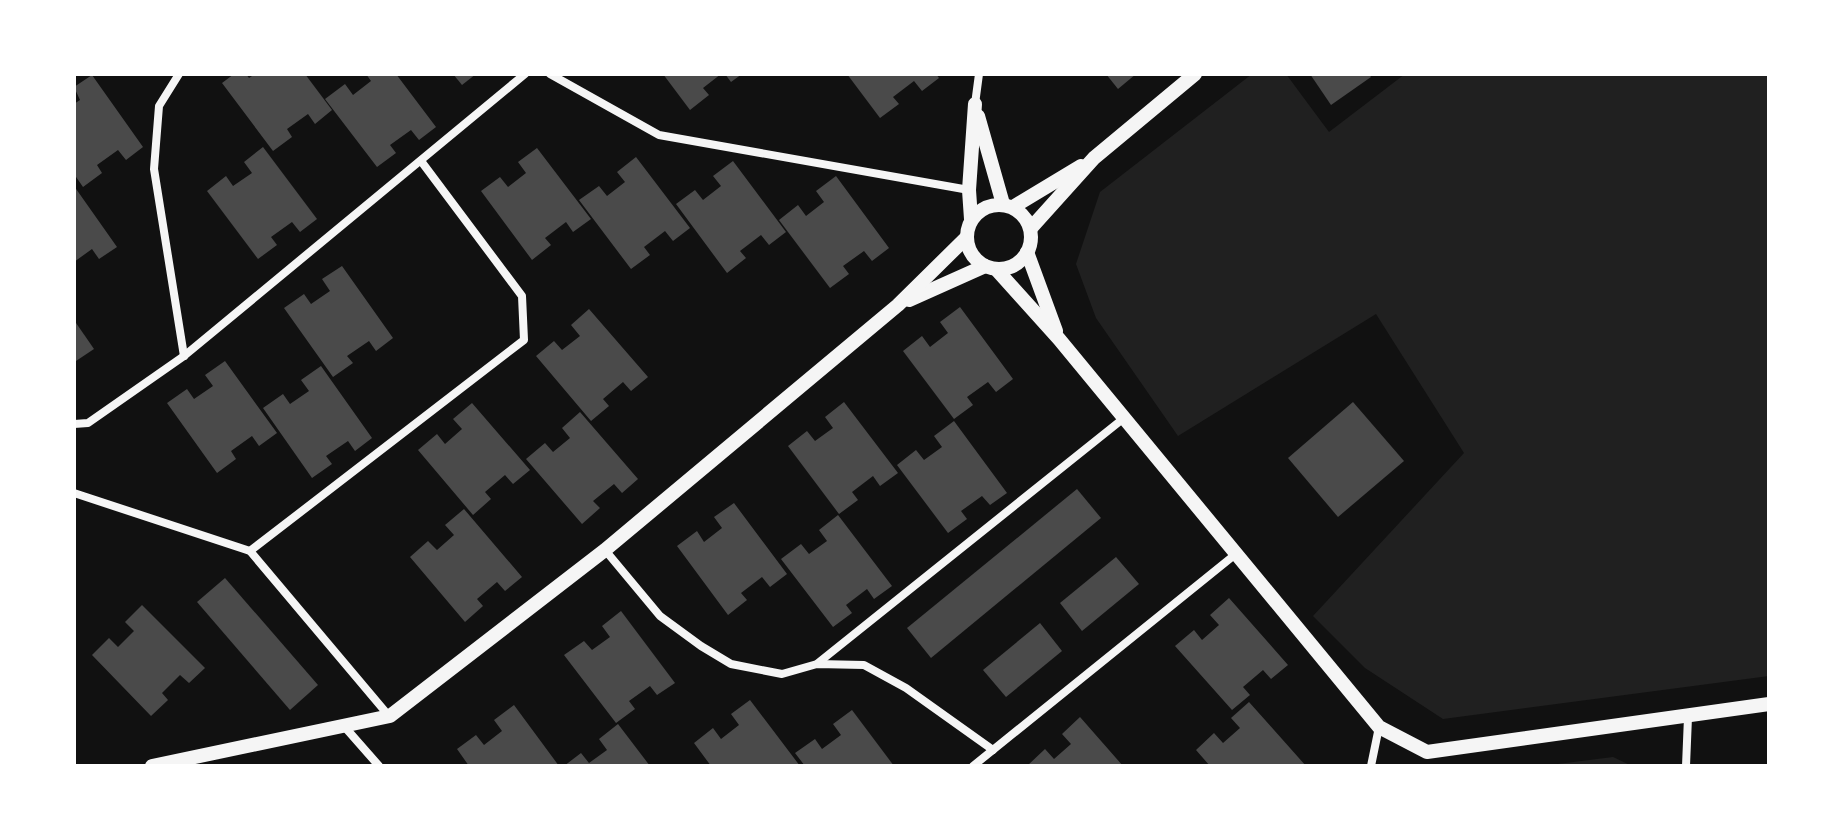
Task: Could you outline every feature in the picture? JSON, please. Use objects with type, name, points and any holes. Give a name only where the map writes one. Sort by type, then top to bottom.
[{"type":"street","points":[[179,74],[159,106],[154,169],[184,356]]},
{"type":"street","points":[[74,424],[88,423],[184,356],[525,74]]},
{"type":"street","points":[[550,74],[659,135],[969,190]]},
{"type":"street","points":[[979,74],[969,190],[971,219],[967,237],[971,254],[990,267],[1059,339],[1379,727],[1427,752],[1769,704]]},
{"type":"street","points":[[1031,228],[1094,158],[1195,74]]},
{"type":"street","points":[[898,305],[990,267],[1008,268],[1019,262],[1027,252],[1031,228],[1024,215],[1008,206],[975,104]]},
{"type":"street","points":[[971,219],[985,207],[1008,206],[1094,158]]},
{"type":"street","points":[[250,551],[524,340],[522,296],[421,161]]},
{"type":"street","points":[[152,766],[390,716],[605,550],[898,305],[967,237]]},
{"type":"street","points":[[1027,252],[1059,339]]},
{"type":"street","points":[[817,664],[1124,418]]},
{"type":"street","points":[[74,493],[250,551],[390,716]]},
{"type":"street","points":[[605,550],[660,616],[731,664],[782,674],[817,664],[864,665],[906,688],[993,750]]},
{"type":"street","points":[[973,766],[1237,552]]},
{"type":"street","points":[[1686,766],[1688,717]]},
{"type":"street","points":[[343,725],[379,766]]},
{"type":"street","points":[[1371,766],[1379,727]]},
{"type":"shaded area","points":[[1252,74],[1286,74],[1329,132],[1405,74],[1769,74],[1769,676],[1443,719],[1365,668],[1313,616],[1464,453],[1376,314],[1178,436],[1096,318],[1076,264],[1100,192]]},
{"type":"shaded area","points":[[1613,757],[1632,766],[1542,766]]},
{"type":"building","points":[[234,74],[246,74],[249,78],[255,74],[305,74],[332,110],[315,124],[308,114],[287,129],[292,137],[273,151],[222,83]]},
{"type":"building","points":[[366,74],[396,74],[436,127],[419,140],[411,130],[390,145],[396,153],[377,167],[325,99],[345,84],[353,95],[371,81]]},
{"type":"building","points":[[453,74],[476,74],[462,85]]},
{"type":"building","points":[[663,74],[721,74],[703,88],[709,95],[690,110]]},
{"type":"building","points":[[725,74],[742,74],[731,82]]},
{"type":"building","points":[[847,74],[936,74],[939,78],[922,91],[914,81],[893,97],[899,104],[880,118]]},
{"type":"building","points":[[1106,74],[1136,74],[1118,89]]},
{"type":"building","points":[[1310,74],[1369,74],[1371,77],[1331,105]]},
{"type":"building","points":[[92,75],[143,147],[126,160],[118,150],[97,165],[102,173],[83,187],[74,174],[74,104],[80,100],[74,87]]},
{"type":"building","points":[[263,147],[317,219],[300,232],[292,222],[271,237],[277,245],[258,259],[207,191],[226,176],[233,186],[252,173],[244,162]]},
{"type":"building","points":[[537,148],[591,219],[573,232],[566,222],[545,238],[551,245],[532,260],[481,191],[500,177],[508,187],[526,173],[518,162]]},
{"type":"building","points":[[636,157],[690,228],[673,241],[665,231],[644,247],[650,255],[631,269],[579,200],[599,186],[607,196],[625,182],[617,172]]},
{"type":"building","points":[[733,161],[786,232],[769,245],[761,235],[740,251],[746,258],[727,273],[676,204],[695,190],[703,200],[721,186],[713,176]]},
{"type":"building","points":[[836,176],[889,248],[872,261],[864,251],[843,266],[849,274],[830,288],[779,220],[798,205],[806,216],[824,202],[816,191]]},
{"type":"building","points":[[74,186],[117,247],[99,259],[92,249],[74,262]]},
{"type":"building","points":[[342,266],[393,338],[376,351],[369,341],[347,356],[353,363],[333,377],[284,308],[304,294],[311,304],[330,291],[322,279]]},
{"type":"building","points":[[960,307],[1013,379],[996,392],[988,382],[967,397],[973,405],[954,419],[903,351],[922,336],[930,347],[948,333],[940,322]]},
{"type":"building","points":[[589,309],[648,377],[631,391],[623,382],[603,399],[609,406],[591,421],[536,356],[554,341],[562,350],[580,336],[571,325]]},
{"type":"building","points":[[74,320],[94,349],[76,361],[74,358]]},
{"type":"building","points":[[225,361],[277,433],[259,446],[252,436],[231,451],[236,459],[217,473],[167,403],[187,389],[194,399],[213,386],[205,375]]},
{"type":"building","points":[[321,366],[372,438],[355,451],[348,441],[326,456],[332,464],[312,478],[263,408],[283,394],[290,404],[309,391],[301,380]]},
{"type":"building","points":[[844,402],[898,473],[880,486],[873,476],[852,492],[858,500],[839,514],[788,446],[807,431],[815,441],[833,428],[825,417]]},
{"type":"building","points":[[1353,402],[1404,461],[1338,517],[1288,458]]},
{"type":"building","points":[[472,403],[530,470],[513,484],[505,475],[485,492],[491,499],[473,515],[418,450],[437,434],[445,444],[462,429],[453,419]]},
{"type":"building","points":[[580,412],[638,479],[622,493],[614,484],[593,501],[600,508],[582,524],[526,459],[545,443],[553,452],[570,438],[562,428]]},
{"type":"building","points":[[954,421],[1007,493],[990,505],[982,496],[961,511],[967,519],[948,533],[897,465],[916,450],[924,460],[942,447],[934,436]]},
{"type":"building","points":[[1077,489],[1101,518],[931,658],[907,628]]},
{"type":"building","points":[[734,503],[787,574],[770,587],[762,577],[741,593],[747,600],[728,615],[677,546],[697,531],[704,542],[722,528],[714,517]]},
{"type":"building","points":[[464,509],[522,577],[505,591],[497,582],[477,599],[483,606],[465,622],[410,557],[428,541],[437,550],[454,535],[445,525]]},
{"type":"building","points":[[838,515],[892,586],[874,599],[867,589],[846,605],[852,613],[833,627],[781,559],[801,544],[809,554],[827,541],[819,530]]},
{"type":"building","points":[[1116,557],[1139,584],[1082,631],[1060,603]]},
{"type":"building","points":[[225,578],[318,685],[290,710],[197,602]]},
{"type":"building","points":[[1229,598],[1288,665],[1271,679],[1263,670],[1243,687],[1250,695],[1232,710],[1175,646],[1194,630],[1202,640],[1219,625],[1210,615]]},
{"type":"building","points":[[142,605],[205,668],[189,683],[180,675],[162,693],[168,700],[151,716],[92,655],[109,638],[118,647],[134,631],[125,622]]},
{"type":"building","points":[[621,611],[675,683],[657,695],[650,686],[629,701],[635,709],[616,723],[564,655],[584,641],[592,650],[610,637],[602,626]]},
{"type":"building","points":[[1040,623],[1062,651],[1006,697],[983,670]]},
{"type":"building","points":[[750,700],[800,766],[711,766],[694,743],[713,728],[721,739],[739,725],[731,714]]},
{"type":"building","points":[[1249,702],[1306,766],[1210,766],[1196,750],[1214,733],[1223,743],[1240,728],[1231,718]]},
{"type":"building","points":[[514,705],[559,766],[469,766],[457,749],[476,735],[484,745],[502,731],[494,720]]},
{"type":"building","points":[[852,710],[894,766],[805,766],[795,753],[815,739],[822,749],[841,735],[833,724]]},
{"type":"building","points":[[1080,717],[1123,766],[1027,766],[1045,749],[1054,759],[1071,744],[1062,734]]},
{"type":"building","points":[[618,724],[650,766],[564,766],[581,753],[589,763],[607,750],[599,739]]}]
